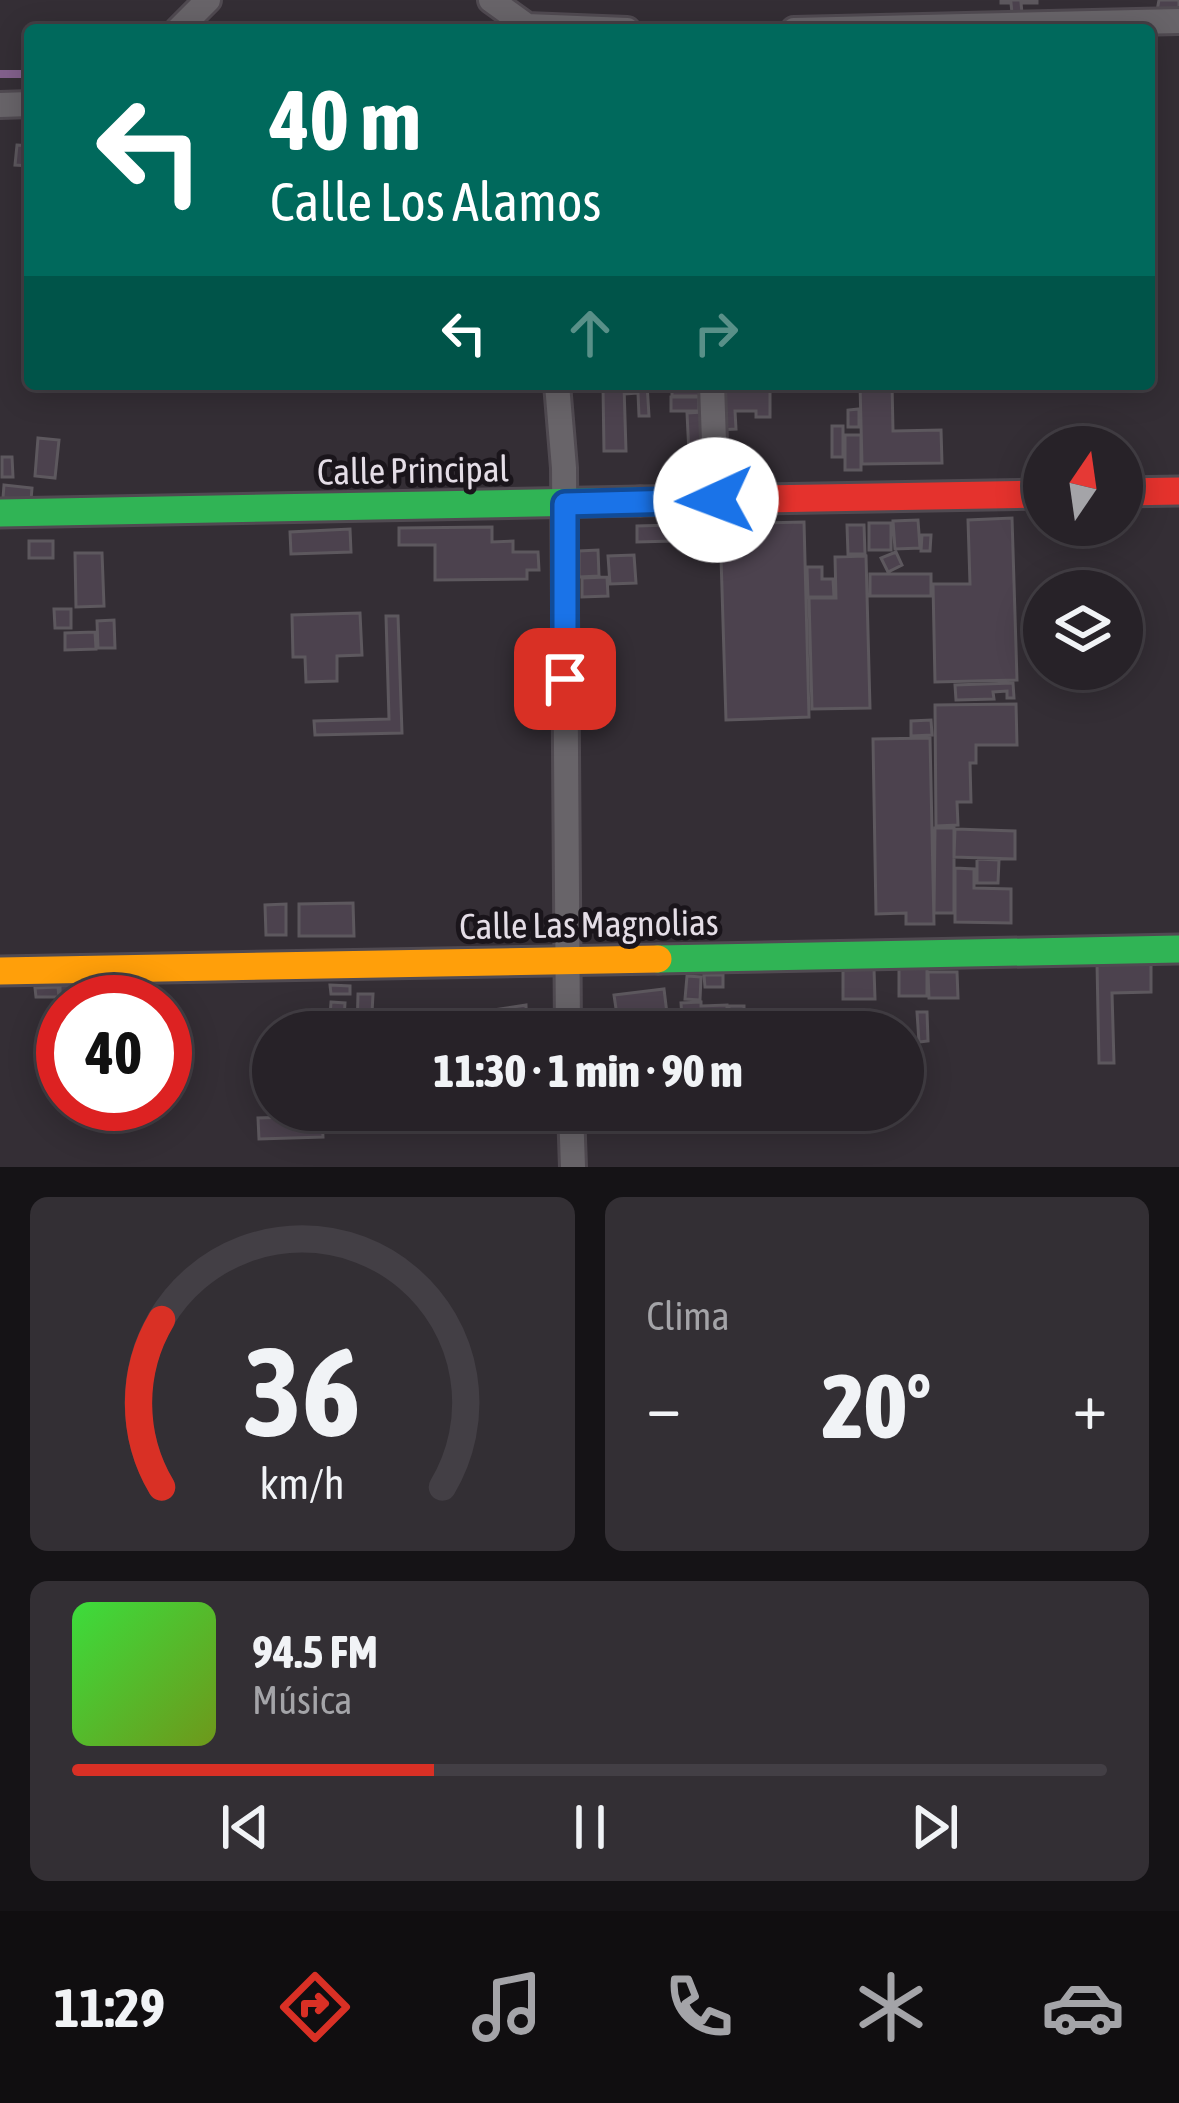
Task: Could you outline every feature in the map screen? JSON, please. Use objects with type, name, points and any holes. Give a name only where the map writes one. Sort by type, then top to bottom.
[{"type":"street","points":[[184,24],[208,0]]},
{"type":"street","points":[[491,0],[522,24]]},
{"type":"street","points":[[1051,24],[1179,21]]},
{"type":"street","points":[[557,390],[565,504],[567,1011]]},
{"type":"street","points":[[712,390],[716,500]]},
{"type":"street","points":[[1143,492],[1179,491]]},
{"type":"street","name":"Calle Principal","points":[[0,513],[1023,494]]},
{"type":"street","name":"Calle Las Magnolias","points":[[0,970],[1179,950]]},
{"type":"street","points":[[572,1131],[573,1167]]},
{"type":"building","points":[[1001,0],[1037,3],[1021,3],[1022,13],[1012,13],[1011,3]]},
{"type":"building","points":[[1159,0],[1179,0],[1179,20],[1156,16]]},
{"type":"building","points":[[17,145],[24,146],[24,166],[15,165]]},
{"type":"building","points":[[603,390],[624,390],[626,451],[604,451]]},
{"type":"building","points":[[626,390],[647,390],[649,416],[639,416],[638,393],[626,394]]},
{"type":"building","points":[[672,390],[701,390],[701,396],[672,396]]},
{"type":"building","points":[[717,390],[770,390],[770,417],[735,411],[736,429],[718,430]]},
{"type":"building","points":[[860,390],[892,390],[893,431],[941,430],[942,463],[862,464]]},
{"type":"building","points":[[671,397],[699,397],[699,411],[671,411]]},
{"type":"building","points":[[859,409],[859,427],[848,427],[848,410]]},
{"type":"building","points":[[703,412],[705,466],[677,467],[677,454],[689,454],[687,413]]},
{"type":"building","points":[[832,426],[843,426],[843,457],[832,457]]},
{"type":"building","points":[[845,435],[861,435],[861,470],[845,470]]},
{"type":"building","points":[[38,438],[59,440],[55,478],[35,476]]},
{"type":"building","points":[[2,457],[12,457],[13,477],[2,477]]},
{"type":"building","points":[[4,485],[32,488],[31,500],[3,498]]},
{"type":"building","points":[[1012,518],[1017,680],[935,682],[933,584],[970,584],[968,520]]},
{"type":"building","points":[[918,520],[920,548],[895,549],[893,521]]},
{"type":"building","points":[[804,522],[809,717],[726,720],[720,524]]},
{"type":"building","points":[[869,523],[891,523],[891,550],[869,550]]},
{"type":"building","points":[[672,525],[673,541],[637,542],[637,526]]},
{"type":"building","points":[[847,525],[864,525],[865,554],[848,554]]},
{"type":"building","points":[[492,527],[492,542],[513,541],[513,552],[538,552],[539,570],[527,570],[527,579],[435,580],[435,545],[399,545],[399,528]]},
{"type":"building","points":[[350,529],[351,552],[291,554],[290,532]]},
{"type":"building","points":[[922,535],[931,535],[930,551],[921,551]]},
{"type":"building","points":[[29,541],[53,541],[53,558],[29,558]]},
{"type":"building","points":[[598,550],[599,576],[579,577],[579,551]]},
{"type":"building","points":[[896,552],[902,565],[888,572],[881,558]]},
{"type":"building","points":[[75,553],[102,553],[104,606],[76,607]]},
{"type":"building","points":[[634,555],[636,583],[610,584],[608,556]]},
{"type":"building","points":[[866,556],[870,708],[812,709],[809,598],[836,598],[835,557]]},
{"type":"building","points":[[807,567],[822,567],[822,579],[833,579],[834,597],[808,597]]},
{"type":"building","points":[[870,574],[931,574],[931,596],[870,596]]},
{"type":"building","points":[[607,577],[608,596],[582,597],[582,578]]},
{"type":"building","points":[[54,609],[71,609],[71,628],[55,628]]},
{"type":"building","points":[[360,613],[362,655],[337,656],[337,681],[306,682],[305,657],[293,657],[292,615]]},
{"type":"building","points":[[386,616],[398,616],[402,733],[315,735],[314,721],[389,719]]},
{"type":"building","points":[[114,620],[115,648],[98,648],[97,621]]},
{"type":"building","points":[[95,632],[96,649],[65,650],[65,633]]},
{"type":"building","points":[[1013,683],[1014,698],[1007,698],[1007,691],[993,692],[994,699],[956,700],[955,685]]},
{"type":"building","points":[[1016,704],[1017,745],[976,745],[976,763],[970,763],[971,802],[957,802],[958,825],[936,826],[935,705]]},
{"type":"building","points":[[931,720],[932,735],[911,736],[911,721]]},
{"type":"building","points":[[930,738],[934,924],[906,924],[906,913],[876,914],[873,739]]},
{"type":"building","points":[[935,828],[954,828],[954,913],[934,913]]},
{"type":"building","points":[[955,829],[1015,831],[1015,859],[954,857]]},
{"type":"building","points":[[977,859],[999,860],[998,883],[977,883]]},
{"type":"building","points":[[955,868],[974,869],[974,888],[1011,889],[1011,923],[955,922]]},
{"type":"building","points":[[353,903],[354,936],[299,936],[299,904]]},
{"type":"building","points":[[286,904],[286,935],[266,935],[265,905]]},
{"type":"building","points":[[1151,962],[1151,992],[1112,993],[1114,1063],[1099,1063],[1097,963]]},
{"type":"building","points":[[899,968],[927,968],[927,996],[899,996]]},
{"type":"building","points":[[874,969],[875,999],[843,999],[843,970]]},
{"type":"building","points":[[928,972],[957,972],[958,998],[929,998]]},
{"type":"building","points":[[704,975],[723,975],[723,987],[705,987]]},
{"type":"building","points":[[687,976],[701,977],[700,1000],[685,999]]},
{"type":"building","points":[[330,985],[350,986],[350,994],[331,994]]},
{"type":"building","points":[[664,989],[667,1011],[616,1011],[614,995]]},
{"type":"building","points":[[358,994],[373,994],[372,1011],[358,1011]]},
{"type":"building","points":[[331,1002],[345,1003],[344,1011],[330,1011]]},
{"type":"building","points":[[681,1003],[727,1005],[727,1011],[682,1011]]},
{"type":"building","points":[[526,1005],[526,1011],[493,1010]]},
{"type":"building","points":[[924,1012],[927,1012],[928,1041],[924,1041]]},
{"type":"building","points":[[259,1131],[323,1131],[323,1137],[259,1139]]},
{"type":"waterway","points":[[0,74],[24,74]]},
{"type":"traffic: fast","points":[[0,513],[640,501]]},
{"type":"traffic: fast","points":[[658,959],[1179,949]]},
{"type":"traffic: slow","points":[[0,971],[658,959]]},
{"type":"traffic: jam","points":[[1143,492],[1179,491]]},
{"type":"traffic: jam","points":[[640,501],[1023,494]]},
{"type":"route","points":[[565,679],[565,504],[716,500]]}]
